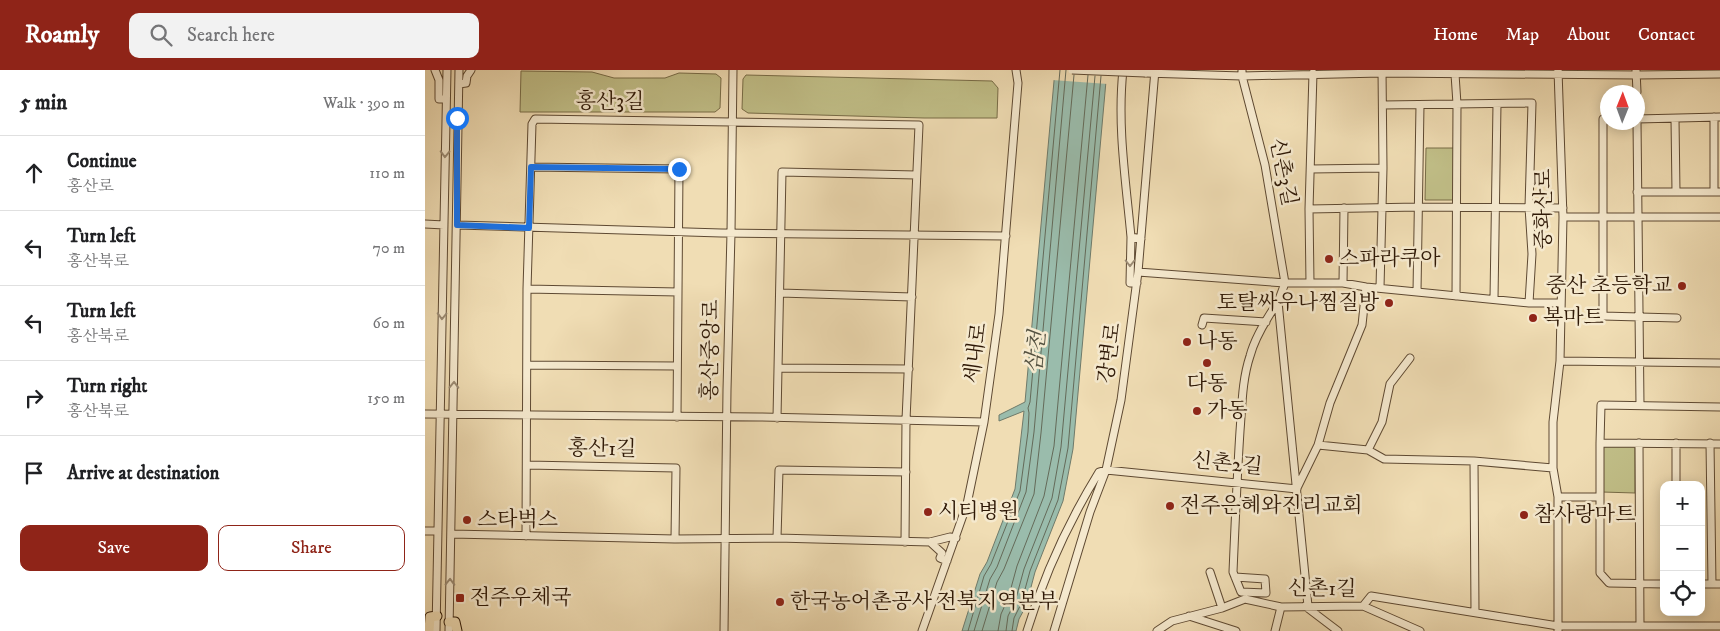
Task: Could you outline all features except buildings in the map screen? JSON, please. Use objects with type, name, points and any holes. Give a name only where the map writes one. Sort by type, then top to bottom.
[{"type":"main road","points":[[429,631],[430,617],[437,616]]},
{"type":"main road","points":[[449,626],[455,622],[457,631]]},
{"type":"street","points":[[435,70],[439,80],[439,99],[446,99]]},
{"type":"street","points":[[437,631],[447,70]]},
{"type":"street","points":[[449,626],[459,70]]},
{"type":"street","points":[[459,84],[465,83],[471,70]]},
{"type":"street","name":"홍산중앙로","points":[[724,631],[733,70]]},
{"type":"street","name":"세내로","points":[[922,631],[967,504],[984,422],[999,314],[1017,92],[1016,70]]},
{"type":"street","points":[[1072,70],[1145,73],[1313,74],[1383,71],[1455,74],[1558,72],[1720,74]]},
{"type":"street","points":[[1123,70],[1120,92],[1121,126],[1131,237],[1130,283],[1137,283]]},
{"type":"street","points":[[1380,288],[1383,71]]},
{"type":"street","name":"강변로","points":[[1055,631],[1090,512],[1106,470],[1121,400],[1137,283],[1155,72]]},
{"type":"street","name":"중화산로","points":[[1558,72],[1563,208],[1560,361],[1553,422],[1553,468],[1558,497],[1558,629]]},
{"type":"street","name":"신촌3길","points":[[1235,577],[1233,572],[1236,482],[1243,390],[1250,354],[1266,322],[1279,302],[1285,283],[1265,164],[1242,73]]},
{"type":"street","points":[[1310,283],[1311,245],[1309,209],[1313,74]]},
{"type":"street","points":[[1455,74],[1457,104],[1456,296]]},
{"type":"street","points":[[1383,105],[1532,103],[1529,207],[1532,254],[1529,303]]},
{"type":"street","points":[[1494,299],[1497,104]]},
{"type":"street","points":[[1417,292],[1419,250],[1419,105]]},
{"type":"street","points":[[1637,192],[1717,192],[1717,117],[1645,121]]},
{"type":"street","points":[[1675,119],[1676,192]]},
{"type":"street","name":"홍산3길","points":[[531,167],[532,124],[535,120],[733,121]]},
{"type":"street","points":[[733,121],[919,125],[906,420],[905,542]]},
{"type":"street","points":[[1605,130],[1603,316],[1677,318]]},
{"type":"street","points":[[1637,130],[1640,405]]},
{"type":"street","points":[[526,536],[528,415],[527,289],[531,167],[679,169],[677,416]]},
{"type":"street","points":[[1311,169],[1383,168]]},
{"type":"street","points":[[777,418],[780,368],[782,172],[916,174]]},
{"type":"street","points":[[1309,209],[1381,207],[1563,208]]},
{"type":"street","points":[[1343,283],[1344,208]]},
{"type":"street","points":[[1563,217],[1720,217]]},
{"type":"street","points":[[425,224],[443,225]]},
{"type":"street","points":[[457,225],[731,233],[1006,236]]},
{"type":"street","points":[[1131,237],[1141,239]]},
{"type":"street","points":[[1138,272],[1285,283],[1343,283],[1366,288],[1529,303],[1561,303]]},
{"type":"street","points":[[1297,489],[1319,445],[1330,403],[1362,325],[1366,288]]},
{"type":"street","points":[[527,289],[678,292]]},
{"type":"street","points":[[780,294],[912,297]]},
{"type":"street","name":"신촌3길","points":[[1279,302],[1306,606]]},
{"type":"street","points":[[1202,325],[1204,318],[1266,322]]},
{"type":"street","points":[[1368,450],[1382,422],[1390,384],[1410,358]]},
{"type":"street","points":[[1560,361],[1720,363]]},
{"type":"street","points":[[527,364],[677,366]]},
{"type":"street","points":[[780,368],[909,369]]},
{"type":"street","points":[[1660,584],[1609,583],[1600,573],[1601,405],[1720,407]]},
{"type":"street","points":[[425,414],[677,416],[984,422]]},
{"type":"street","points":[[1600,443],[1720,444]]},
{"type":"street","points":[[1639,443],[1640,626]]},
{"type":"street","points":[[1676,443],[1676,481]]},
{"type":"street","points":[[1710,443],[1712,584]]},
{"type":"street","points":[[1319,445],[1368,450],[1384,459],[1474,461],[1553,468]]},
{"type":"street","points":[[1474,461],[1475,612]]},
{"type":"street","name":"홍산1길","points":[[527,465],[676,468],[675,539]]},
{"type":"street","points":[[777,538],[779,470],[906,472]]},
{"type":"street","points":[[1027,631],[1043,582],[1054,557],[1087,490],[1099,472],[1106,470]]},
{"type":"street","name":"신촌2길","points":[[1106,470],[1297,489]]},
{"type":"street","points":[[1558,497],[1600,497]]},
{"type":"street","points":[[425,531],[439,532]]},
{"type":"street","points":[[451,534],[675,539],[777,538],[905,542],[930,542],[950,536],[956,538]]},
{"type":"street","points":[[930,542],[942,553],[940,558],[947,562]]},
{"type":"street","points":[[1210,572],[1222,608]]},
{"type":"street","points":[[1266,593],[1241,592],[1235,577],[1265,579],[1266,593],[1270,604]]},
{"type":"street","points":[[1705,584],[1720,584]]},
{"type":"street","points":[[1363,606],[1371,596],[1475,612],[1558,629],[1720,626]]},
{"type":"street","name":"신촌1길","points":[[1157,631],[1172,620],[1222,608],[1245,599],[1281,607],[1363,606],[1420,631]]},
{"type":"street","points":[[1306,606],[1338,631]]},
{"type":"street","points":[[1275,631],[1281,607]]},
{"type":"street","points":[[1189,616],[1236,631]]},
{"type":"shaded area","points":[[521,71],[592,72],[614,78],[665,78],[679,73],[716,74],[721,78],[720,108],[715,112],[520,112]]},
{"type":"shaded area","points":[[746,75],[992,81],[998,88],[997,118],[748,113],[742,109],[743,79]]},
{"type":"shaded area","points":[[1426,148],[1454,148],[1454,200],[1425,200]]},
{"type":"shaded area","points":[[1602,446],[1635,446],[1635,493],[1602,492]]},
{"type":"water","name":"삼천","points":[[1055,70],[1107,70],[1073,449],[1063,501],[1035,572],[1026,606],[1019,619],[1016,631],[962,631],[980,574],[987,562],[1015,489],[1024,411],[999,421],[999,415],[1025,402]]},
{"type":"pier","points":[[1053,70],[1109,70],[1108,84],[1052,80]]},
{"type":"place","name":"스파라쿠아","points":[[1329,259]]},
{"type":"place","name":"중산 초등학교","points":[[1682,286]]},
{"type":"place","name":"토탈싸우나찜질방","points":[[1389,303]]},
{"type":"place","name":"복마트","points":[[1533,318]]},
{"type":"place","name":"나동","points":[[1187,342]]},
{"type":"place","name":"다동","points":[[1207,363]]},
{"type":"place","name":"가동","points":[[1197,411]]},
{"type":"place","name":"전주은혜와진리교회","points":[[1170,506]]},
{"type":"place","name":"시티병원","points":[[928,512]]},
{"type":"place","name":"참사랑마트","points":[[1524,515]]},
{"type":"place","name":"스타벅스","points":[[467,520]]},
{"type":"place","name":"전주우체국","points":[[460,598]]},
{"type":"place","name":"한국농어촌공사 전북지역본부","points":[[780,602]]},
{"type":"route","points":[[457,118],[457,225],[529,228],[531,167],[679,169]]}]
